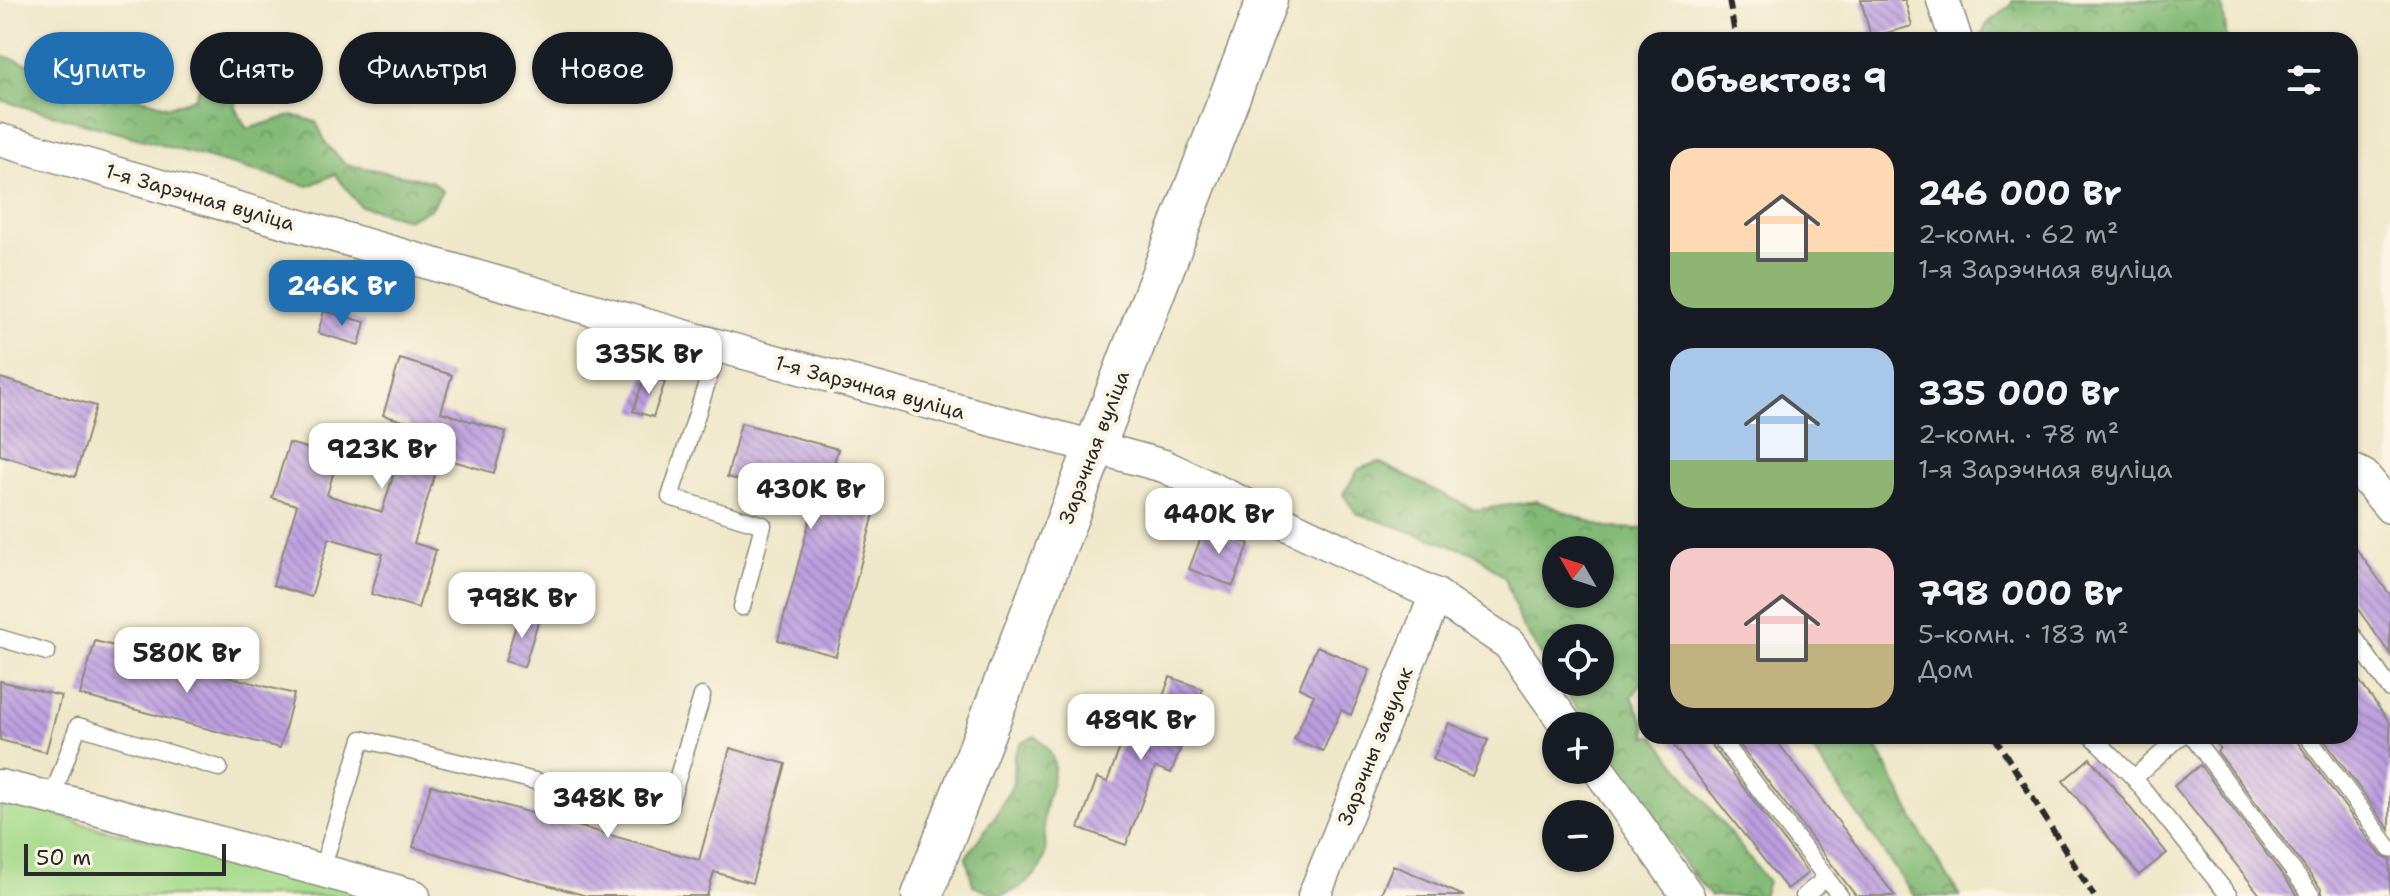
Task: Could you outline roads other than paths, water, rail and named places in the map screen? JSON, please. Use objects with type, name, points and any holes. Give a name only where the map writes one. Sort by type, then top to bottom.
[{"type":"street","name":"Зарэчная вуліца","points":[[922,896],[1267,0]]},
{"type":"street","points":[[1943,0],[1953,32]]},
{"type":"street","name":"1-я Зарэчная вуліца","points":[[0,140],[719,346],[1164,466],[1436,595],[1509,644],[1557,712]]},
{"type":"street","points":[[2358,473],[2390,507]]},
{"type":"street","name":"Зарэчны завулак","points":[[1314,896],[1436,595]]},
{"type":"street","points":[[1608,784],[1683,894]]},
{"type":"street","points":[[0,786],[322,869],[414,896]]},
{"type":"lane","points":[[719,346],[670,497],[763,525],[742,607]]},
{"type":"lane","points":[[0,638],[47,652]]},
{"type":"lane","points":[[2358,643],[2390,689]]},
{"type":"lane","points":[[322,869],[362,739],[667,813],[702,696]]},
{"type":"lane","points":[[52,798],[78,726],[219,768]]},
{"type":"lane","points":[[1725,744],[1840,896]]},
{"type":"lane","points":[[2100,744],[2134,778],[2229,896]]},
{"type":"lane","points":[[2134,778],[2172,744]]},
{"type":"lane","points":[[2198,744],[2312,896]]},
{"type":"lane","points":[[2313,744],[2390,849]]},
{"type":"lane","points":[[1804,896],[1826,878]]},
{"type":"railway","points":[[1729,0],[1735,32]]},
{"type":"railway","points":[[1999,744],[2094,896]]}]
